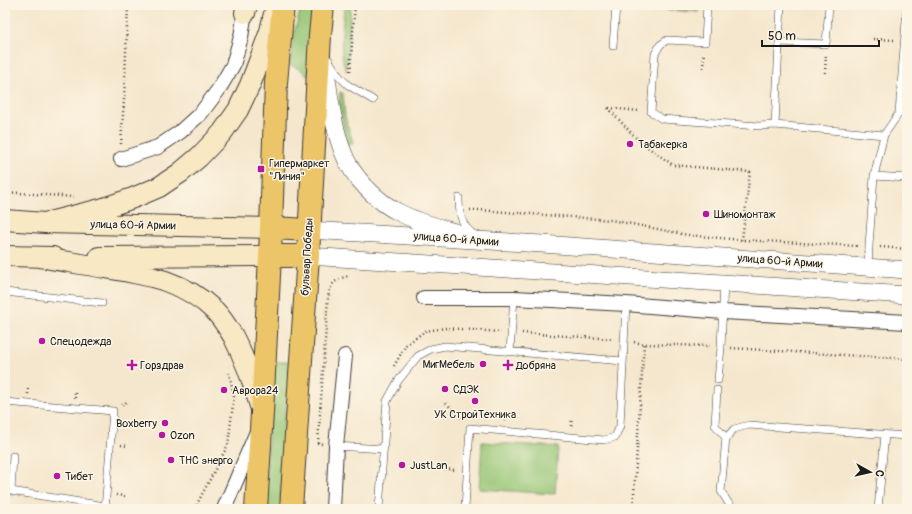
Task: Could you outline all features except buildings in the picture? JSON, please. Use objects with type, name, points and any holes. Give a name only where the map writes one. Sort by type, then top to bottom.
[{"type":"main road","points":[[45,222],[101,209],[158,187],[180,173],[199,157],[222,133],[238,110],[258,64],[270,30],[276,5]]},
{"type":"main road","points":[[256,509],[272,228],[276,83],[284,5]]},
{"type":"main road","name":"бульвар Победы","points":[[291,509],[323,5]]},
{"type":"main road","name":"улица 60-й Армии","points":[[5,220],[309,230]]},
{"type":"main road","points":[[5,256],[308,256]]},
{"type":"main road","points":[[39,257],[143,274],[168,281],[185,289],[200,299],[216,312],[240,349],[253,382],[262,417]]},
{"type":"street","points":[[121,158],[158,147],[180,132],[201,113],[219,89],[233,65],[241,37],[246,8]]},
{"type":"street","points":[[320,35],[333,119],[343,153],[352,170],[361,182],[382,202],[398,212],[415,220],[484,241]]},
{"type":"street","name":"улица 60-й Армии","points":[[309,230],[907,270]]},
{"type":"street","points":[[308,256],[907,295]]},
{"type":"street","points":[[724,283],[725,257]]},
{"type":"street","points":[[424,298],[514,298],[626,304],[723,312],[907,322]]},
{"type":"street","points":[[332,509],[336,446],[345,356]]},
{"type":"street","points":[[224,509],[262,417]]},
{"type":"lane","points":[[613,46],[616,5]]},
{"type":"lane","points":[[707,5],[705,42],[667,40],[660,45],[655,54],[651,112],[662,119],[759,126],[775,125],[884,135]]},
{"type":"lane","points":[[775,125],[781,5]]},
{"type":"lane","points":[[780,42],[826,44],[829,5]]},
{"type":"lane","points":[[868,268],[874,176],[884,135],[899,113],[907,8]]},
{"type":"lane","points":[[320,35],[329,60],[339,76],[348,85],[373,100]]},
{"type":"lane","points":[[899,113],[907,113]]},
{"type":"lane","points":[[874,176],[907,178]]},
{"type":"lane","points":[[459,198],[459,211],[462,222],[470,232],[484,241]]},
{"type":"lane","points":[[718,380],[724,283]]},
{"type":"lane","points":[[5,292],[102,303]]},
{"type":"lane","points":[[510,351],[514,298]]},
{"type":"lane","points":[[465,509],[470,428],[604,440],[615,437],[620,426],[626,304]]},
{"type":"lane","points":[[379,509],[387,401],[398,381],[418,356],[431,349],[445,346],[623,361]]},
{"type":"lane","points":[[717,390],[715,425],[726,438]]},
{"type":"lane","points":[[5,402],[113,411],[105,508],[11,491],[13,456]]},
{"type":"lane","points":[[732,509],[721,491],[726,438],[734,429],[748,425],[907,436]]},
{"type":"lane","points":[[878,509],[885,434]]},
{"type":"lane","points":[[336,446],[383,449]]},
{"type":"path","points":[[128,5],[121,144],[128,142]]},
{"type":"path","points":[[348,85],[355,5]]},
{"type":"path","points":[[873,39],[905,41]]},
{"type":"path","points":[[703,68],[705,42]]},
{"type":"path","points":[[825,73],[826,44]]},
{"type":"path","points":[[651,112],[608,108],[639,140],[673,165],[750,172],[742,240]]},
{"type":"path","points":[[5,192],[74,197]]},
{"type":"path","points":[[459,211],[479,210],[610,220],[688,235],[742,240],[907,249]]},
{"type":"path","points":[[336,446],[318,443],[328,297],[332,285],[335,282],[340,278],[351,276]]},
{"type":"path","points":[[633,509],[644,344]]},
{"type":"path","points":[[197,509],[197,504],[228,445],[234,396],[228,370]]},
{"type":"path","points":[[446,403],[470,428]]},
{"type":"green space","points":[[300,5],[312,5],[308,77],[300,69],[290,65]]},
{"type":"green space","points":[[344,5],[351,5],[346,71],[342,55]]},
{"type":"green space","points":[[667,5],[698,5],[698,12],[666,10]]},
{"type":"green space","points":[[340,92],[343,93],[345,117],[353,143],[347,146],[339,103]]},
{"type":"green space","points":[[273,362],[289,362],[280,509],[264,509]]},
{"type":"green space","points":[[482,442],[558,447],[555,494],[479,489]]},
{"type":"place","name":"Табакерка","points":[[630,144]]},
{"type":"place","name":"Гипермаркет \"Линия\"","points":[[261,169]]},
{"type":"place","name":"Шиномонтаж","points":[[706,214]]},
{"type":"place","name":"Спецодежда","points":[[42,341]]},
{"type":"place","name":"МигМебель","points":[[483,364]]},
{"type":"place","name":"Горздрав","points":[[132,365]]},
{"type":"place","name":"Добряна","points":[[508,365]]},
{"type":"place","name":"СДЭК","points":[[445,389]]},
{"type":"place","name":"Аврора24","points":[[224,390]]},
{"type":"place","name":"УК СтройТехника","points":[[475,401]]},
{"type":"place","name":"Boxberry","points":[[165,423]]},
{"type":"place","name":"Ozon","points":[[162,435]]},
{"type":"place","name":"ТНС энерго","points":[[171,460]]},
{"type":"place","name":"JustLan","points":[[402,465]]},
{"type":"place","name":"Тибет","points":[[57,476]]}]
